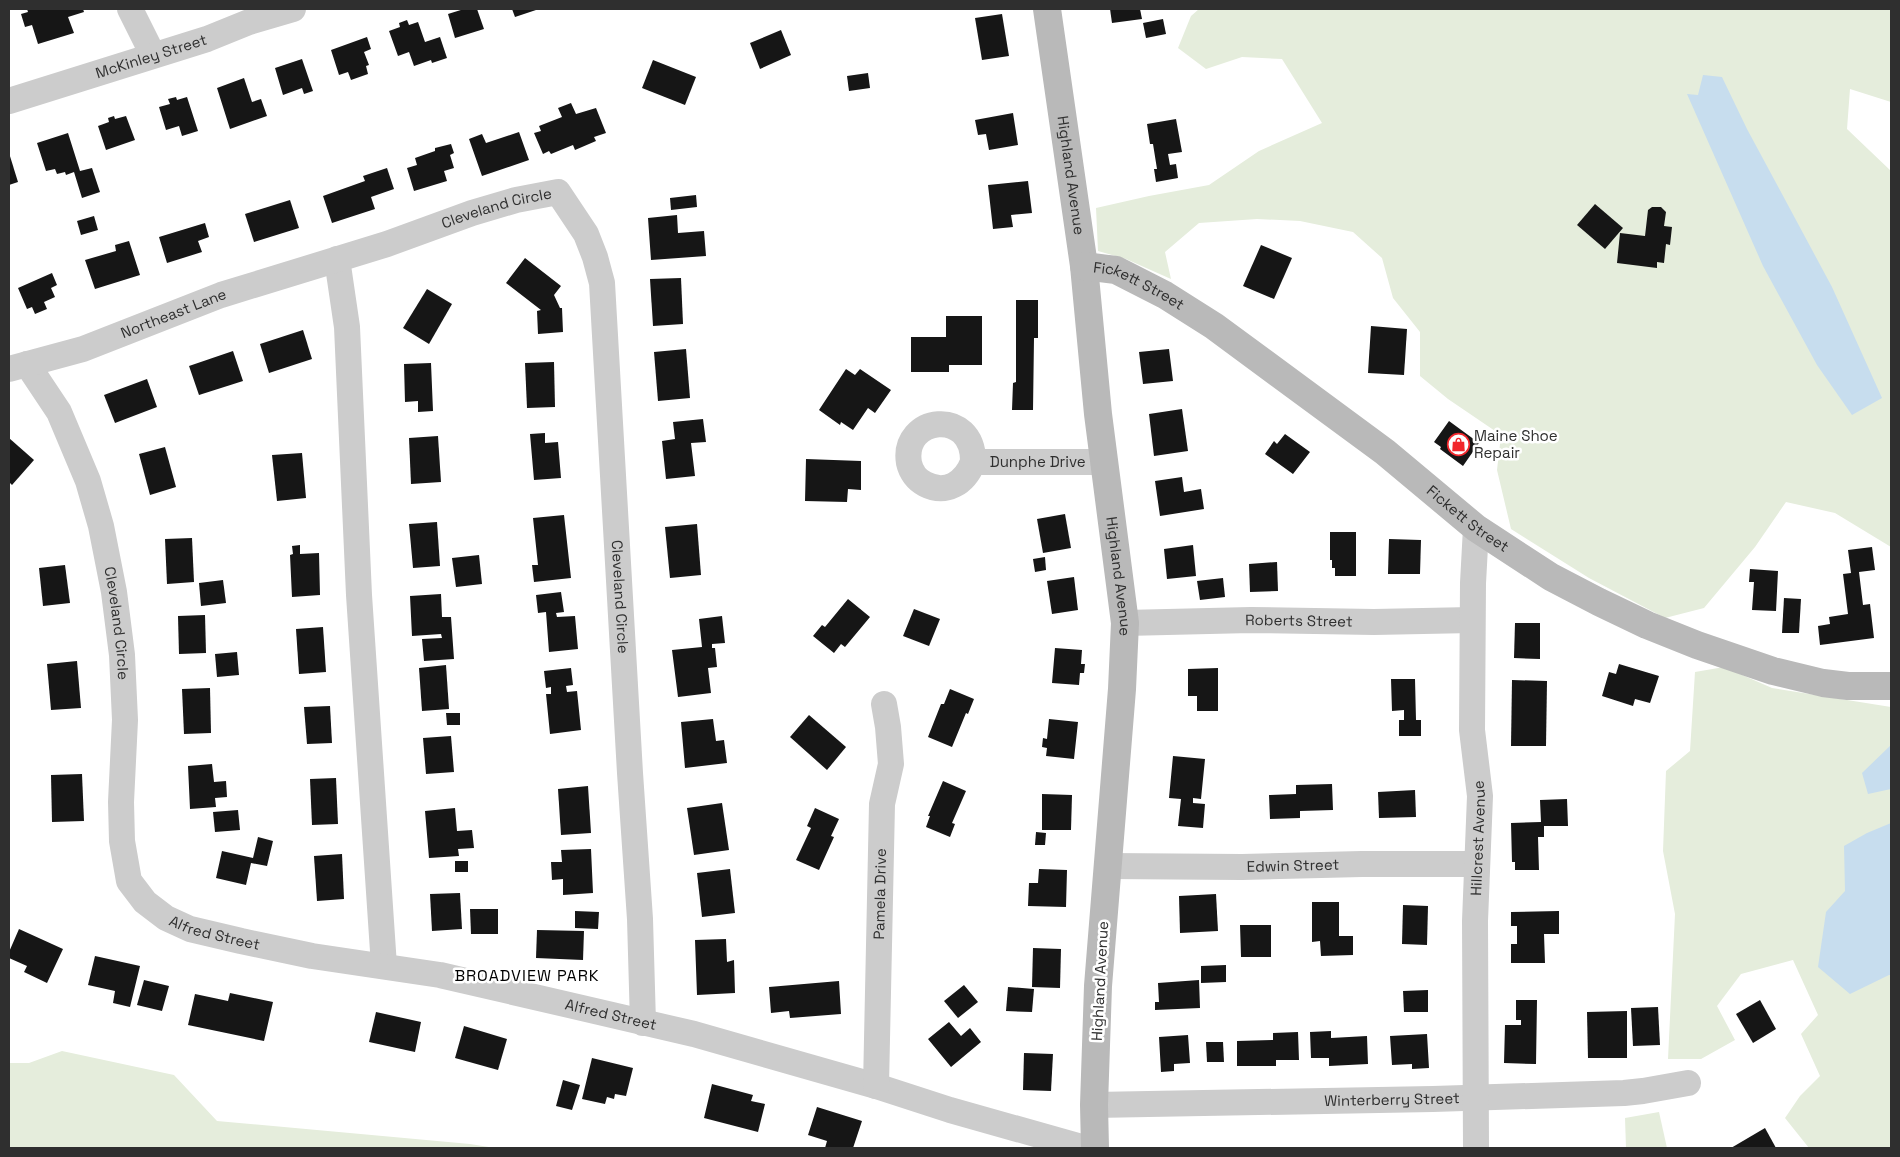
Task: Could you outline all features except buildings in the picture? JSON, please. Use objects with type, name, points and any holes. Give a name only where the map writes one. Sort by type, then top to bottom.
[{"type":"street","points":[[130,9],[153,55]]},
{"type":"street","name":"McKinley Street","points":[[9,101],[207,39],[249,22],[293,9]]},
{"type":"street","name":"Highland Avenue","points":[[1047,9],[1084,266],[1104,462],[1125,623],[1122,689],[1098,986],[1094,1105],[1095,1148]]},
{"type":"street","name":"Cleveland Circle","points":[[338,259],[387,244],[472,213],[516,200],[558,192],[586,234],[602,282],[605,317],[629,763],[640,919],[643,1023]]},
{"type":"street","points":[[338,259],[346,327],[358,595],[384,966]]},
{"type":"street","name":"Northeast Lane","points":[[18,366],[83,349],[221,295],[338,259]]},
{"type":"street","name":"Fickett Street","points":[[1084,266],[1116,270],[1165,295],[1214,326],[1384,452],[1476,528],[1551,577],[1591,598],[1648,625],[1697,645],[1798,678],[1848,686],[1891,686]]},
{"type":"street","name":"Cleveland Circle","points":[[18,366],[59,412],[88,481],[102,526],[114,592],[122,656],[125,720],[121,802],[122,841],[129,881],[139,895]]},
{"type":"street","name":"Dunphe Drive","points":[[973,462],[1104,462]]},
{"type":"street","name":"Hillcrest Avenue","points":[[1476,528],[1472,620],[1472,730],[1480,796],[1475,931],[1476,1148]]},
{"type":"street","name":"Roberts Street","points":[[1125,623],[1250,620],[1374,622],[1472,620]]},
{"type":"street","name":"Pamela Drive","points":[[876,1086],[882,804],[891,764],[884,704]]},
{"type":"street","name":"Edwin Street","points":[[1108,866],[1242,867],[1477,864]]},
{"type":"street","name":"Alfred Street","points":[[139,895],[166,918],[190,929],[312,956],[440,975],[694,1034],[1085,1148]]},
{"type":"street","name":"Winterberry Street","points":[[1094,1105],[1433,1099],[1643,1091],[1688,1084]]},
{"type":"green space","points":[[1199,9],[1891,9],[1891,102],[1850,89],[1847,129],[1891,171],[1891,547],[1835,513],[1786,502],[1755,547],[1704,608],[1665,618],[1589,578],[1511,529],[1497,470],[1501,435],[1448,399],[1420,376],[1420,332],[1393,298],[1382,258],[1353,232],[1300,221],[1257,219],[1199,223],[1165,252],[1171,279],[1126,259],[1098,251],[1096,208],[1209,185],[1259,151],[1322,123],[1282,59],[1242,57],[1206,69],[1178,48],[1191,16]]},
{"type":"green space","points":[[1724,667],[1772,688],[1891,707],[1891,1148],[1809,1148],[1785,1118],[1800,1096],[1820,1076],[1801,1034],[1818,1015],[1793,960],[1741,974],[1717,1006],[1735,1040],[1701,1059],[1668,1059],[1675,914],[1663,851],[1666,771],[1690,751],[1695,672]]},
{"type":"green space","points":[[62,1051],[174,1075],[217,1121],[470,1144],[495,1148],[9,1148],[9,1063],[29,1063]]},
{"type":"green space","points":[[1659,1112],[1667,1148],[1626,1148],[1625,1118]]},
{"type":"water","points":[[1703,75],[1722,77],[1747,129],[1832,287],[1882,398],[1852,415],[1817,365],[1763,266],[1687,94],[1698,95]]},
{"type":"water","points":[[1891,745],[1891,789],[1868,794],[1862,773]]},
{"type":"water","points":[[1891,823],[1891,975],[1850,994],[1818,967],[1826,912],[1845,891],[1844,846],[1867,833]]},
{"type":"place","name":"Maine Shoe Repair","points":[[1458,445]]},
{"type":"district","name":"BROADVIEW PARK","points":[[527,975]]}]
